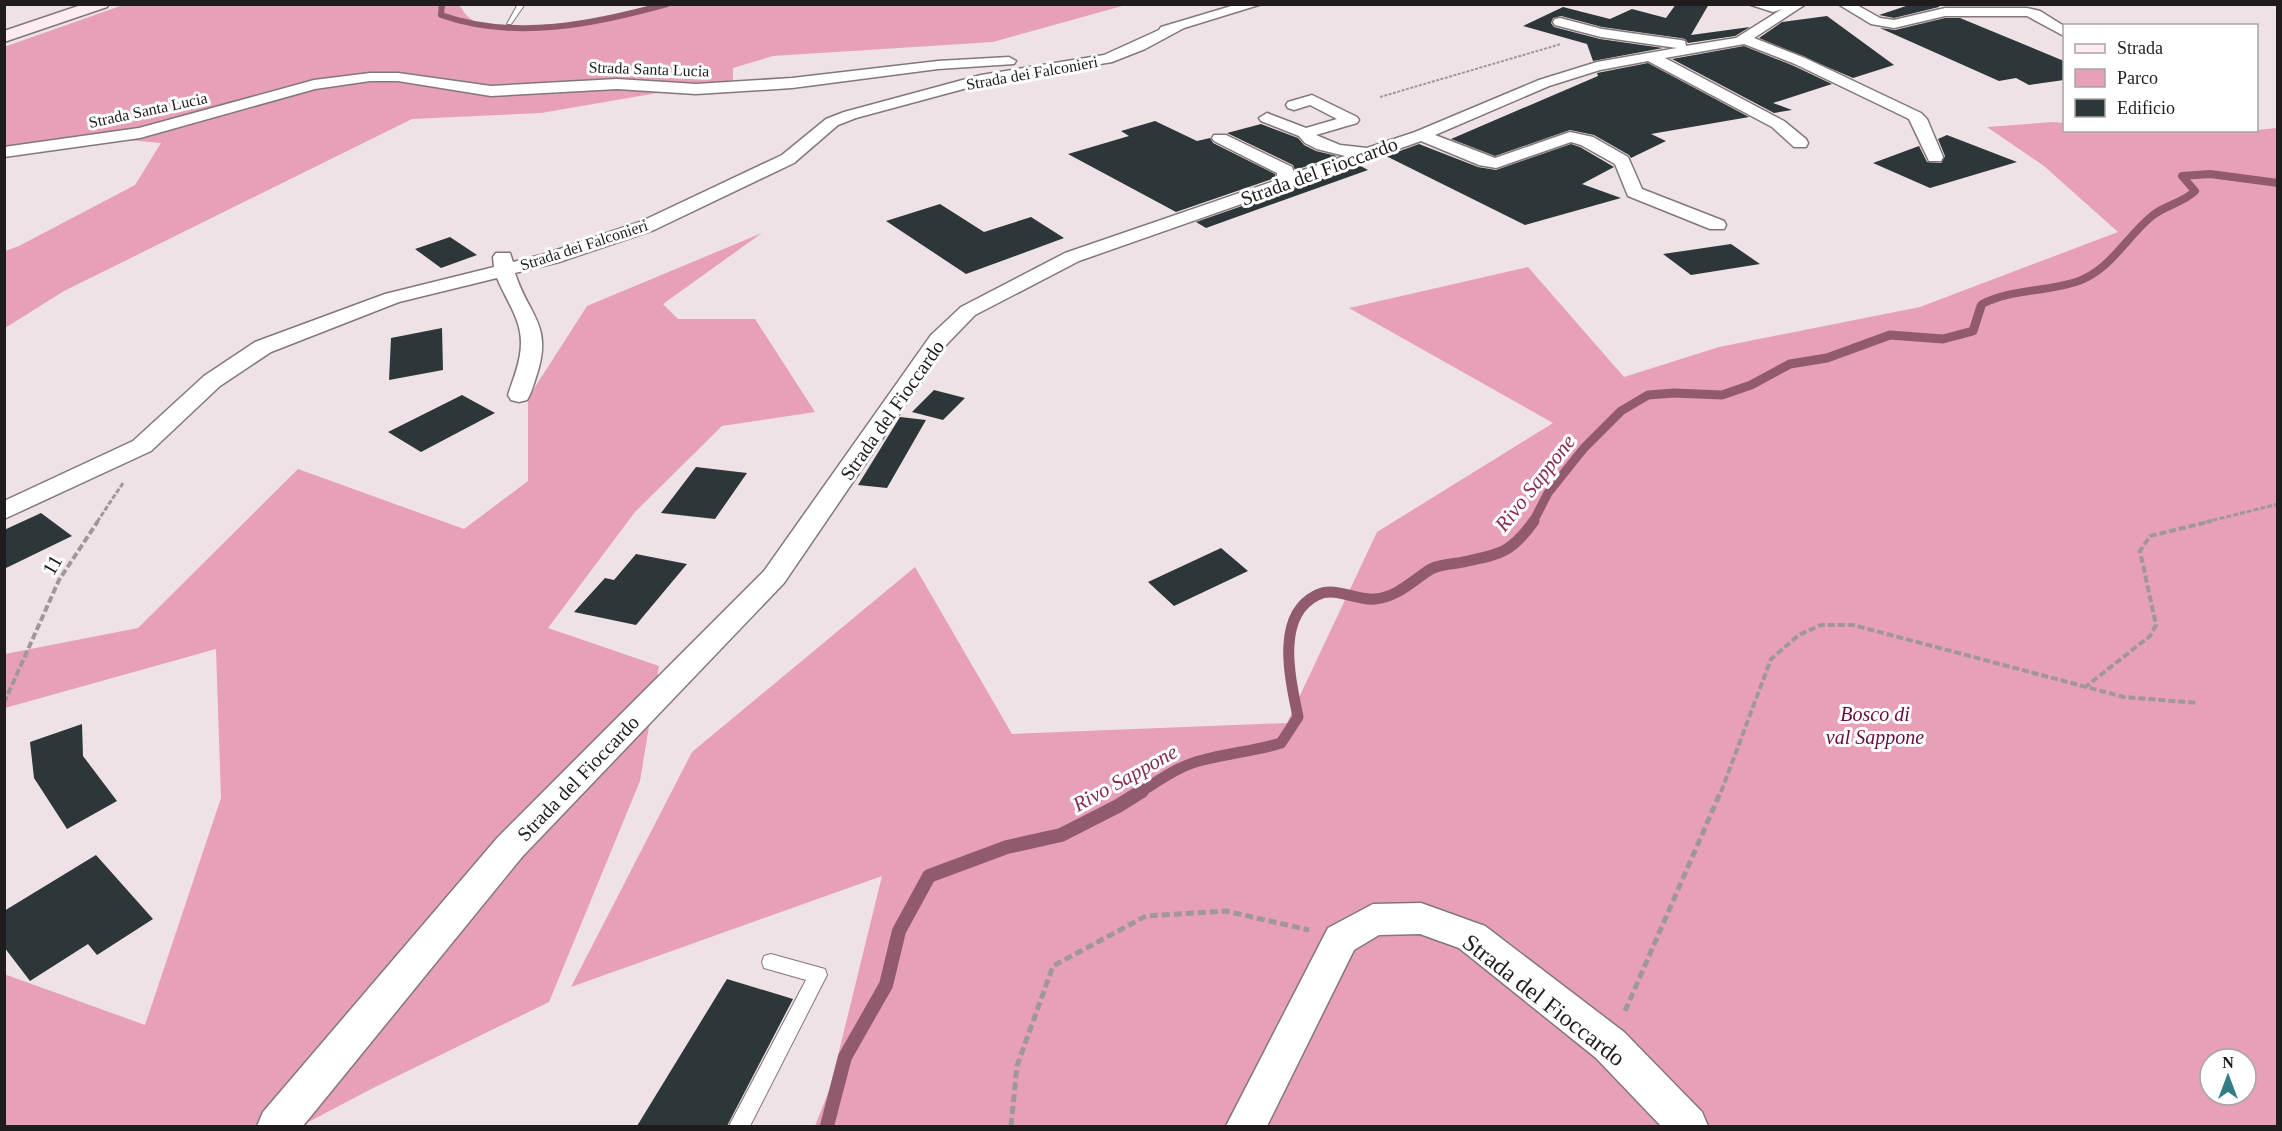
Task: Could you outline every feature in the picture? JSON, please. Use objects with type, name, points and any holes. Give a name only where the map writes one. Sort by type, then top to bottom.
[{"type":"main road","points":[[4,37],[100,4]]},
{"type":"street","name":"Strada Santa Lucia","points":[[4,152],[140,133],[314,85],[347,79],[398,77],[491,91],[584,84],[696,89],[752,86],[832,79],[938,65],[1090,54],[1108,51],[1182,24],[1256,4]]},
{"type":"street","points":[[1754,4],[1773,8],[1785,4]]},
{"type":"street","name":"Strada del Fioccardo","points":[[277,1126],[510,847],[774,577],[939,340],[968,311],[1072,257],[1421,135],[1544,83],[1597,66],[1741,40],[1800,4]]},
{"type":"street","points":[[1844,4],[1876,21],[1894,24],[1945,12],[2027,12],[2035,14],[2063,31]]},
{"type":"street","name":"Strada del Fioccardo","points":[[1560,21],[1601,33],[1679,44],[1741,40]]},
{"type":"street","name":"Strada dei Falconieri","points":[[4,511],[136,449],[212,381],[263,347],[392,298],[503,264],[647,226],[788,159],[821,129],[850,115],[981,80],[1107,59],[1140,46],[1182,24]]},
{"type":"street","points":[[1741,40],[1808,65],[1915,116],[1919,119],[1935,157]]},
{"type":"street","points":[[1651,57],[1778,124],[1800,143]]},
{"type":"street","points":[[1294,105],[1312,100],[1351,120],[1305,133]]},
{"type":"street","points":[[1267,118],[1305,133],[1311,140],[1338,150],[1369,154]]},
{"type":"street","points":[[1421,135],[1485,161],[1496,163],[1563,138],[1578,138],[1622,161],[1634,192],[1717,225]]},
{"type":"street","points":[[1220,138],[1286,171],[1285,179],[1290,182]]},
{"type":"street","points":[[503,264],[531,331],[531,360],[519,395]]},
{"type":"street","name":"Strada del Fioccardo","points":[[1341,939],[1373,920],[1421,918],[1472,937],[1610,1045],[1688,1126]]},
{"type":"street","points":[[1246,1126],[1341,939]]},
{"type":"lane","points":[[509,23],[522,4]]},
{"type":"lane","points":[[739,1126],[819,975],[771,962]]},
{"type":"path","points":[[1380,97],[1601,33]]},
{"type":"path","name":"11","points":[[4,704],[59,580],[129,473],[136,457],[136,449]]},
{"type":"path","points":[[2083,688],[2150,636],[2156,625],[2140,551],[2150,536],[2277,504]]},
{"type":"path","points":[[1610,1045],[1718,799],[1771,659],[1799,635],[1821,625],[1853,625],[2083,688],[2124,697],[2197,703]]},
{"type":"path","points":[[1011,1126],[1017,1066],[1053,966],[1146,916],[1226,911],[1341,939]]},
{"type":"green space","points":[[126,4],[459,5],[467,16],[478,23],[516,28],[602,21],[660,4],[1126,5],[993,42],[773,56],[733,68],[733,80],[541,113],[412,119],[64,291],[5,328],[5,251],[19,246],[135,185],[161,143],[106,138],[5,153],[4,47]]},
{"type":"green space","name":"Bosco di val Sappone","points":[[2053,122],[2063,123],[2063,132],[2258,132],[2258,130],[2277,128],[2277,1126],[815,1126],[830,1088],[882,876],[571,987],[692,752],[915,567],[1012,734],[1287,723],[1377,532],[1553,423],[1349,308],[1528,267],[1624,377],[1719,347],[1920,307],[2118,232],[2044,166],[1987,127]]},
{"type":"green space","points":[[762,233],[663,304],[678,319],[755,319],[815,412],[722,426],[635,512],[548,628],[659,666],[640,781],[549,1002],[301,1126],[5,1126],[4,974],[145,1025],[221,798],[216,649],[5,708],[5,654],[138,628],[298,469],[464,529],[528,481],[528,398],[587,306]]},
{"type":"building","points":[[1676,4],[1709,4],[1691,35],[1750,27],[1735,36],[1688,43],[1685,39],[1680,38],[1602,27],[1561,16],[1553,18],[1551,23],[1554,27],[1600,39],[1663,48],[1593,61],[1587,44],[1523,26],[1563,7],[1610,19],[1632,9],[1666,18]]},
{"type":"building","points":[[1912,4],[1939,4],[1939,7],[1894,18],[1879,15]]},
{"type":"building","points":[[1827,16],[1894,65],[1853,78],[1759,38],[1782,22]]},
{"type":"building","points":[[1945,18],[1960,18],[2063,61],[2063,80],[2029,85],[2016,78],[1999,81],[1880,28],[1895,30]]},
{"type":"building","points":[[1744,46],[1832,84],[1773,103],[1792,110],[1774,113],[1672,59]]},
{"type":"building","points":[[1648,63],[1749,117],[1651,134],[1666,141],[1631,158],[1594,135],[1570,130],[1495,156],[1451,139],[1598,76],[1597,73]]},
{"type":"building","points":[[1155,121],[1197,141],[1210,138],[1213,143],[1275,174],[1275,178],[1176,212],[1068,154],[1129,136],[1121,131]]},
{"type":"building","points":[[1261,124],[1298,138],[1304,145],[1316,151],[1337,156],[1295,170],[1293,165],[1227,133]]},
{"type":"building","points":[[1947,135],[2017,162],[1930,188],[1873,163],[1919,146],[1927,162],[1941,163],[1945,156],[1938,139]]},
{"type":"building","points":[[1419,144],[1478,167],[1496,170],[1571,144],[1614,167],[1582,184],[1621,198],[1525,225],[1386,156]]},
{"type":"building","points":[[1359,165],[1368,170],[1206,228],[1196,222]]},
{"type":"building","points":[[940,204],[984,232],[1031,217],[1064,238],[966,274],[886,221]]},
{"type":"building","points":[[450,237],[477,255],[441,268],[415,249]]},
{"type":"building","points":[[1731,244],[1760,264],[1691,275],[1663,254]]},
{"type":"building","points":[[442,328],[443,370],[389,380],[391,338]]},
{"type":"building","points":[[934,390],[965,398],[943,420],[912,412]]},
{"type":"building","points":[[462,395],[495,413],[421,452],[388,432]]},
{"type":"building","points":[[900,417],[926,420],[887,488],[858,485]]},
{"type":"building","points":[[696,467],[747,473],[715,519],[661,513]]},
{"type":"building","points":[[41,513],[72,536],[4,569],[4,530]]},
{"type":"building","points":[[1221,548],[1248,571],[1174,606],[1148,582]]},
{"type":"building","points":[[636,554],[687,564],[636,625],[574,612],[605,578],[614,580]]},
{"type":"building","points":[[82,724],[83,756],[117,801],[67,829],[34,778],[30,742]]},
{"type":"building","points":[[96,855],[153,919],[97,955],[88,944],[30,981],[4,947],[4,911]]},
{"type":"building","points":[[727,979],[793,999],[727,1126],[637,1126]]},
{"type":"waterway","points":[[442,4],[441,15],[469,23],[526,28],[583,23],[667,4]]},
{"type":"waterway","name":"Rivo Sappone","points":[[1981,307],[1982,304],[1993,299],[2052,288],[2088,277],[2108,262],[2152,216],[2195,191],[2182,176],[2210,174],[2278,183]]},
{"type":"waterway","name":"Rivo Sappone","points":[[1533,522],[1548,493],[1584,448],[1621,411],[1648,395],[1674,393],[1722,395],[1751,385],[1790,364],[1827,358],[1890,335],[1943,339],[1973,331],[1981,306]]},
{"type":"waterway","name":"Rivo Sappone","points":[[1140,792],[1186,765],[1281,743],[1298,717],[1290,668],[1290,633],[1295,618],[1304,605],[1317,595],[1331,592],[1368,599],[1383,598],[1434,568],[1502,552],[1517,541],[1534,521]]},
{"type":"waterway","name":"Rivo Sappone","points":[[827,1126],[845,1057],[886,985],[899,931],[929,876],[1007,847],[1061,835],[1142,791]]}]
